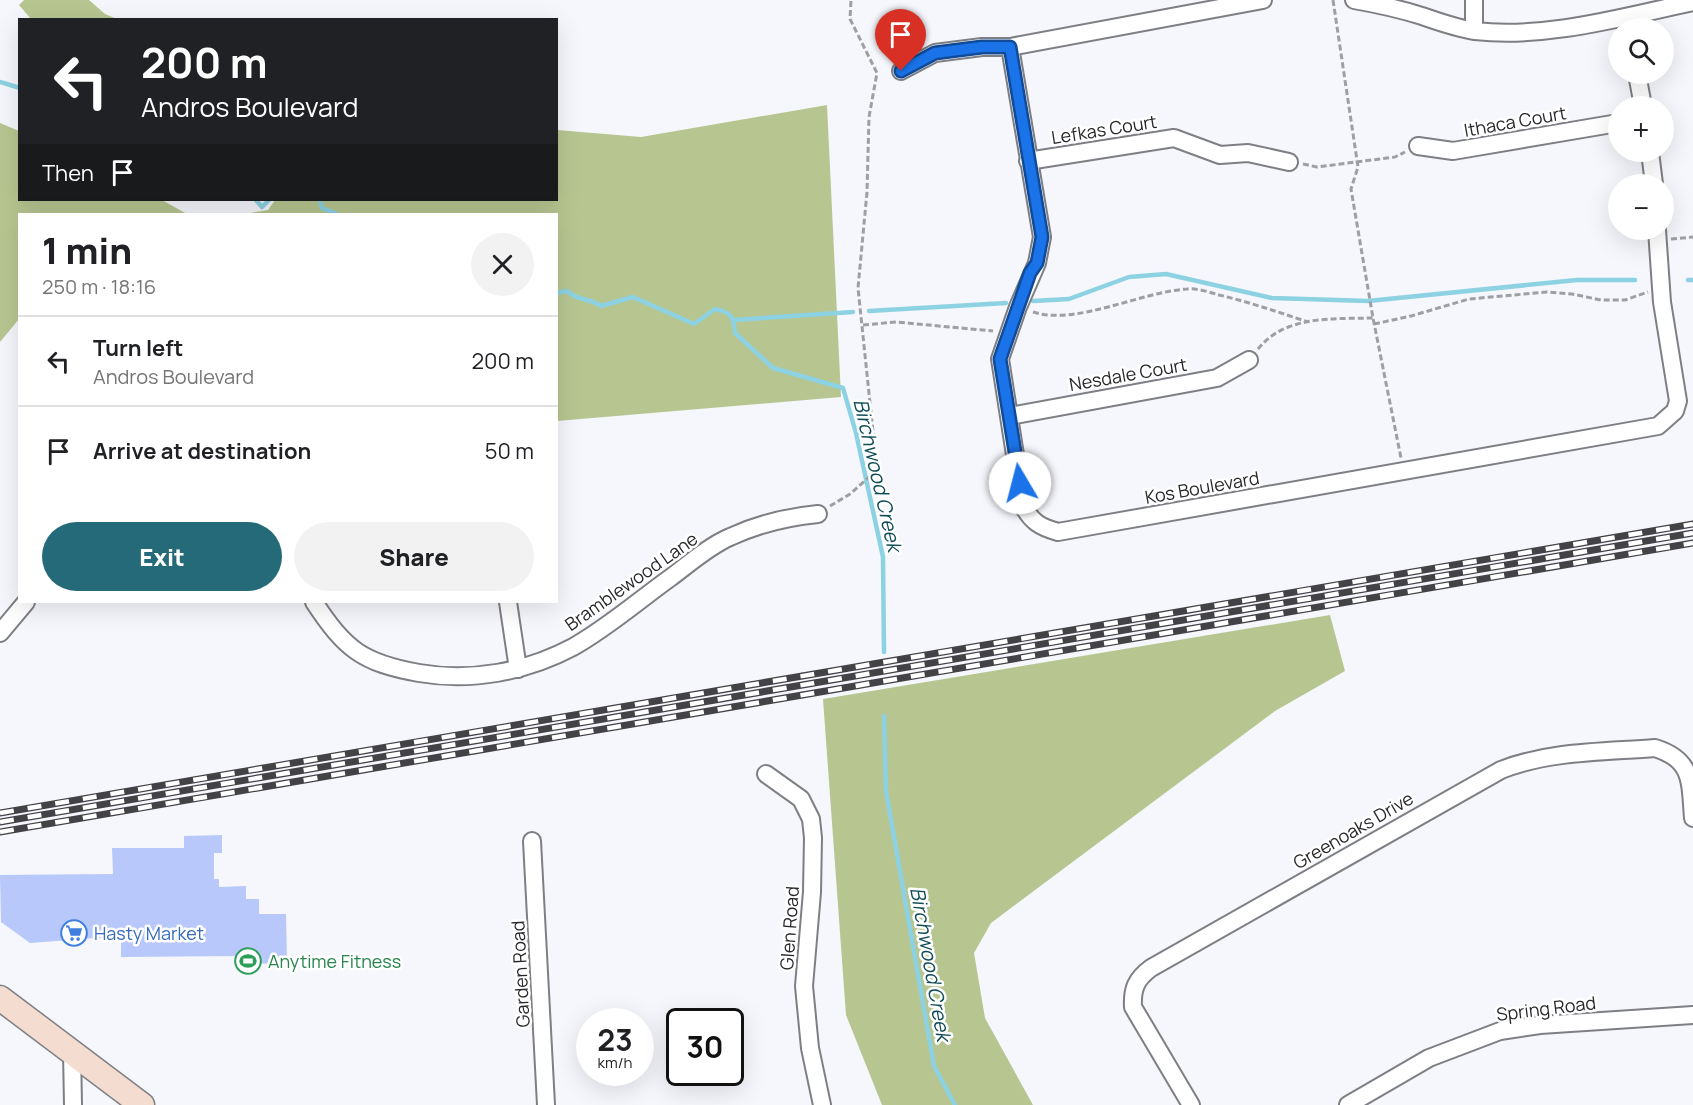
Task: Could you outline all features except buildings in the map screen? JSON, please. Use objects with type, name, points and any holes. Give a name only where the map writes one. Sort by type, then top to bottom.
[{"type":"street","points":[[901,71],[935,53],[982,47],[1010,47],[1263,0]]},
{"type":"street","points":[[1354,0],[1474,31],[1536,32],[1608,25]]},
{"type":"street","points":[[1474,0],[1474,31]]},
{"type":"street","points":[[1638,18],[1667,4],[1693,2]]},
{"type":"street","name":"Kos Boulevard","points":[[1010,47],[1042,237],[1037,263],[1008,332],[1000,359],[1023,506],[1036,524],[1058,532],[1658,426],[1675,411],[1678,401],[1661,287],[1657,240]]},
{"type":"street","name":"Ithaca Court","points":[[1418,146],[1453,151],[1608,125]]},
{"type":"street","name":"Lefkas Court","points":[[1028,161],[1174,138],[1220,155],[1248,153],[1289,162]]},
{"type":"street","name":"Nesdale Court","points":[[1010,416],[1217,378],[1249,360]]},
{"type":"street","name":"Bramblewood Lane","points":[[315,603],[336,633],[358,654],[382,664],[439,676],[476,677],[518,669],[572,647],[728,537],[787,517],[818,514]]},
{"type":"street","points":[[0,633],[25,603]]},
{"type":"street","points":[[508,603],[518,669]]},
{"type":"street","name":"Greenoaks Drive","points":[[1191,1105],[1133,1007],[1132,991],[1140,976],[1151,968],[1501,770],[1520,762],[1544,757],[1655,748],[1670,752],[1683,761],[1690,774],[1693,818]]},
{"type":"street","name":"Glen Road","points":[[766,774],[801,799],[811,819],[812,892],[804,986],[810,1048],[822,1105]]},
{"type":"street","name":"Garden Road","points":[[532,841],[546,1105]]},
{"type":"street","points":[[0,999],[142,1105]]},
{"type":"street","name":"Spring Road","points":[[1348,1105],[1429,1058],[1500,1031],[1540,1025],[1693,1015]]},
{"type":"street","points":[[72,1052],[73,1105]]},
{"type":"path","points":[[818,514],[850,494],[877,470],[858,288],[867,192],[869,117],[878,73],[850,19],[851,0]]},
{"type":"path","points":[[1333,0],[1358,167],[1351,189],[1374,324],[1404,471]]},
{"type":"path","points":[[1289,162],[1317,166],[1395,157],[1418,146]]},
{"type":"path","points":[[1674,236],[1693,237]]},
{"type":"path","points":[[1374,324],[1412,316],[1469,299],[1547,292],[1601,300],[1625,300],[1661,287]]},
{"type":"path","points":[[1018,307],[1045,316],[1065,316],[1163,291],[1191,288],[1252,303],[1308,322]]},
{"type":"path","points":[[1249,360],[1268,336],[1292,325],[1373,318]]},
{"type":"path","points":[[863,325],[896,322],[1008,332]]},
{"type":"green space","points":[[24,0],[89,0],[105,14],[115,18],[30,18],[19,5]]},
{"type":"green space","points":[[827,105],[841,397],[558,421],[558,213],[250,213],[268,210],[274,201],[558,201],[558,130],[641,137]]},
{"type":"green space","points":[[0,123],[18,131],[18,201],[164,201],[185,213],[18,213],[18,320],[0,342]]},
{"type":"green space","points":[[1330,615],[1345,671],[1275,711],[991,923],[974,953],[985,1018],[1033,1105],[882,1105],[846,1015],[823,699]]},
{"type":"waterway","name":"Birchwood Creek","points":[[0,82],[18,87]]},
{"type":"waterway","name":"Birchwood Creek","points":[[257,201],[262,207],[268,201]]},
{"type":"waterway","name":"Birchwood Creek","points":[[320,201],[322,208],[334,213]]},
{"type":"waterway","points":[[1033,301],[1069,299],[1129,277],[1166,274],[1272,298],[1368,301],[1577,280],[1635,280]]},
{"type":"waterway","points":[[1688,280],[1693,280]]},
{"type":"waterway","name":"Birchwood Creek","points":[[558,293],[567,291],[576,297],[601,306],[633,297],[694,324],[715,309],[720,310],[731,316],[735,333],[773,368],[843,388],[856,433],[883,557],[884,652]]},
{"type":"waterway","points":[[869,311],[1006,303]]},
{"type":"waterway","points":[[734,320],[853,312]]},
{"type":"waterway","name":"Birchwood Creek","points":[[884,716],[886,791],[934,1066],[955,1105]]},
{"type":"railway","points":[[0,813],[1693,524]]},
{"type":"railway","points":[[0,822],[1693,533]]},
{"type":"railway","points":[[0,832],[1693,543]]},
{"type":"place","name":"Hasty Market","points":[[74,933]]},
{"type":"place","name":"Anytime Fitness","points":[[248,961]]},
{"type":"route","points":[[901,71],[935,53],[982,47],[1010,47],[1042,237],[1037,263],[1030,273],[1000,359],[1020,483]]}]
